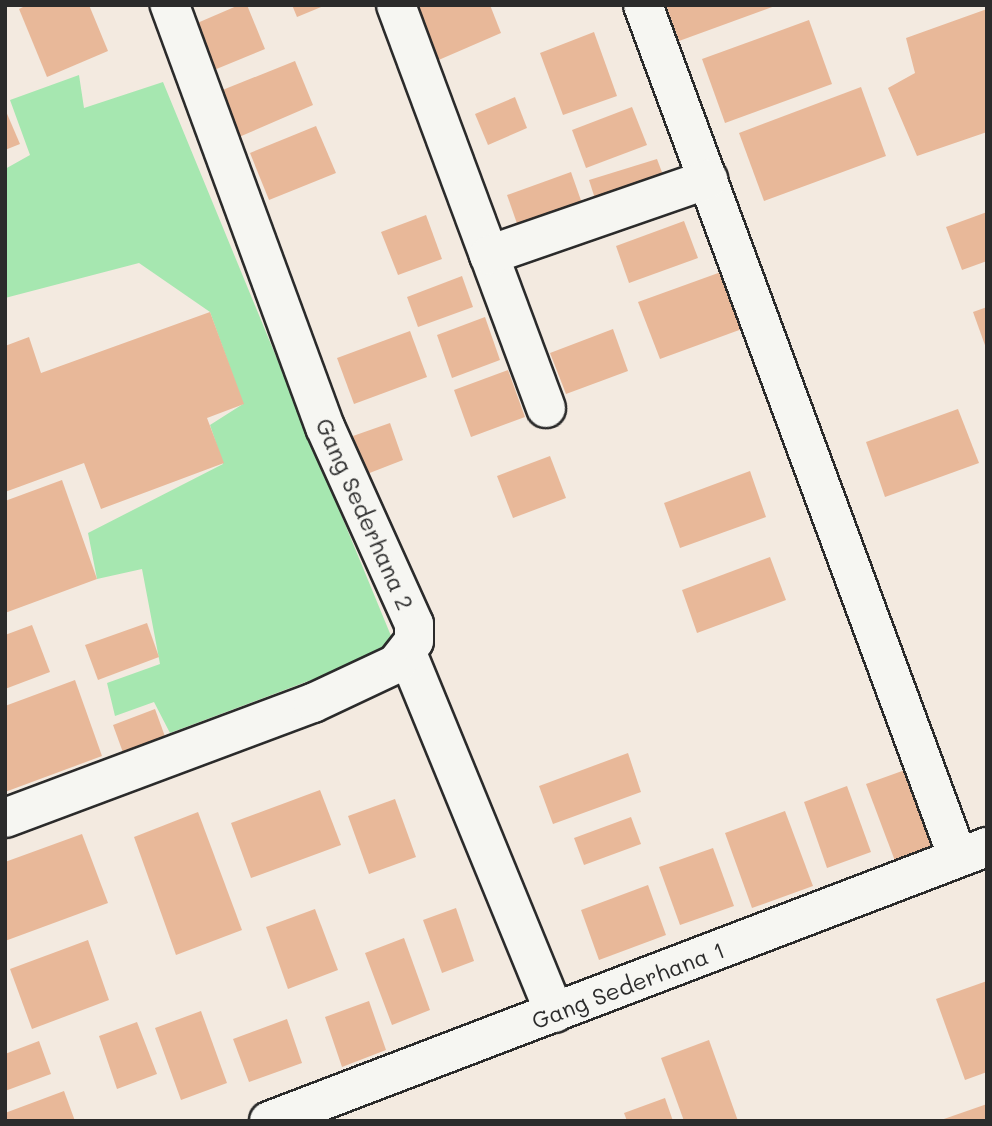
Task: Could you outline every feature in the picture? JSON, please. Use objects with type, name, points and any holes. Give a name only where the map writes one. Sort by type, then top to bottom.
[{"type":"street","name":"Gang Sederhana 2","points":[[170,5],[325,427],[414,624],[407,653]]},
{"type":"street","points":[[396,5],[546,408]]},
{"type":"street","points":[[643,5],[708,179],[973,853]]},
{"type":"street","points":[[489,255],[708,179]]},
{"type":"street","points":[[5,818],[313,703],[396,664],[407,653],[555,1013]]},
{"type":"street","name":"Gang Sederhana 1","points":[[270,1121],[973,853]]},
{"type":"green space","points":[[79,75],[84,108],[163,82],[396,648],[170,733],[154,702],[115,716],[107,683],[160,664],[142,569],[97,579],[88,533],[223,464],[210,425],[243,404],[210,312],[139,263],[5,298],[5,169],[30,155],[10,100]]},
{"type":"building","points":[[27,5],[89,5],[108,51],[47,77],[19,9]]},
{"type":"building","points":[[239,5],[247,5],[265,49],[214,70],[195,24]]},
{"type":"building","points":[[292,5],[326,5],[297,17]]},
{"type":"building","points":[[411,5],[490,5],[501,33],[434,62]]},
{"type":"building","points":[[666,5],[775,5],[775,6],[679,41]]},
{"type":"building","points":[[987,9],[987,132],[917,156],[888,88],[915,73],[906,38]]},
{"type":"building","points":[[809,20],[832,84],[725,123],[702,59]]},
{"type":"building","points":[[594,32],[617,96],[563,115],[540,53]]},
{"type":"building","points":[[295,61],[313,105],[239,137],[220,91]]},
{"type":"building","points":[[861,87],[886,156],[764,201],[739,133]]},
{"type":"building","points":[[515,97],[527,128],[488,145],[475,114]]},
{"type":"building","points":[[632,107],[647,145],[586,168],[572,130]]},
{"type":"building","points":[[5,109],[20,144],[5,150]]},
{"type":"building","points":[[316,126],[336,173],[269,200],[250,153]]},
{"type":"building","points":[[657,159],[666,183],[597,205],[589,180]]},
{"type":"building","points":[[571,172],[584,209],[521,235],[507,195]]},
{"type":"building","points":[[987,212],[987,261],[962,270],[946,227]]},
{"type":"building","points":[[426,215],[442,259],[398,275],[381,232]]},
{"type":"building","points":[[684,221],[698,258],[629,283],[616,246]]},
{"type":"building","points":[[721,272],[742,329],[660,359],[638,302]]},
{"type":"building","points":[[462,276],[473,307],[418,327],[407,297]]},
{"type":"building","points":[[987,307],[987,348],[986,348],[973,312]]},
{"type":"building","points":[[210,312],[244,404],[207,418],[224,463],[101,509],[84,463],[5,492],[5,346],[29,337],[41,373]]},
{"type":"building","points":[[485,317],[500,360],[452,378],[437,335]]},
{"type":"building","points":[[613,329],[628,371],[566,394],[550,353]]},
{"type":"building","points":[[410,331],[427,377],[354,404],[337,358]]},
{"type":"building","points":[[508,370],[525,417],[471,437],[454,390]]},
{"type":"building","points":[[958,409],[979,463],[885,497],[866,442]]},
{"type":"building","points":[[390,423],[403,460],[367,474],[353,436]]},
{"type":"building","points":[[550,456],[566,498],[513,518],[497,476]]},
{"type":"building","points":[[750,471],[766,517],[680,548],[664,503]]},
{"type":"building","points":[[62,480],[97,579],[5,613],[5,501]]},
{"type":"building","points":[[770,557],[786,600],[697,633],[682,590]]},
{"type":"building","points":[[147,623],[159,657],[98,680],[85,645]]},
{"type":"building","points":[[32,625],[50,672],[5,689],[5,635]]},
{"type":"building","points":[[75,680],[102,756],[5,792],[5,706]]},
{"type":"building","points":[[155,709],[171,753],[129,769],[113,725]]},
{"type":"building","points":[[628,753],[641,792],[553,824],[539,786]]},
{"type":"building","points":[[916,766],[943,843],[895,861],[866,784]]},
{"type":"building","points":[[847,786],[871,852],[827,868],[804,802]]},
{"type":"building","points":[[320,790],[341,845],[251,878],[231,823]]},
{"type":"building","points":[[395,799],[416,857],[369,874],[348,816]]},
{"type":"building","points":[[785,811],[813,886],[752,908],[725,833]]},
{"type":"building","points":[[198,812],[242,930],[176,955],[134,837]]},
{"type":"building","points":[[631,817],[641,844],[584,865],[574,838]]},
{"type":"building","points":[[82,834],[108,903],[5,941],[5,862]]},
{"type":"building","points":[[713,848],[734,906],[680,925],[659,867]]},
{"type":"building","points":[[648,885],[666,935],[599,960],[581,910]]},
{"type":"building","points":[[456,908],[474,961],[442,973],[423,920]]},
{"type":"building","points":[[315,909],[338,970],[288,989],[266,927]]},
{"type":"building","points":[[404,938],[430,1010],[392,1025],[365,953]]},
{"type":"building","points":[[88,940],[109,1000],[32,1029],[10,969]]},
{"type":"building","points":[[987,981],[987,1072],[965,1080],[936,999]]},
{"type":"building","points":[[369,1001],[386,1050],[342,1067],[325,1017]]},
{"type":"building","points":[[201,1011],[227,1083],[181,1100],[155,1028]]},
{"type":"building","points":[[287,1019],[302,1063],[249,1082],[233,1039]]},
{"type":"building","points":[[137,1022],[157,1074],[117,1089],[99,1036]]},
{"type":"building","points":[[709,1040],[738,1121],[684,1121],[661,1058]]},
{"type":"building","points":[[39,1041],[51,1074],[5,1091],[5,1054]]},
{"type":"building","points":[[64,1091],[75,1121],[5,1121],[5,1113]]},
{"type":"building","points":[[665,1098],[673,1121],[627,1121],[624,1113]]},
{"type":"building","points":[[987,1104],[987,1121],[941,1121],[941,1120]]}]
